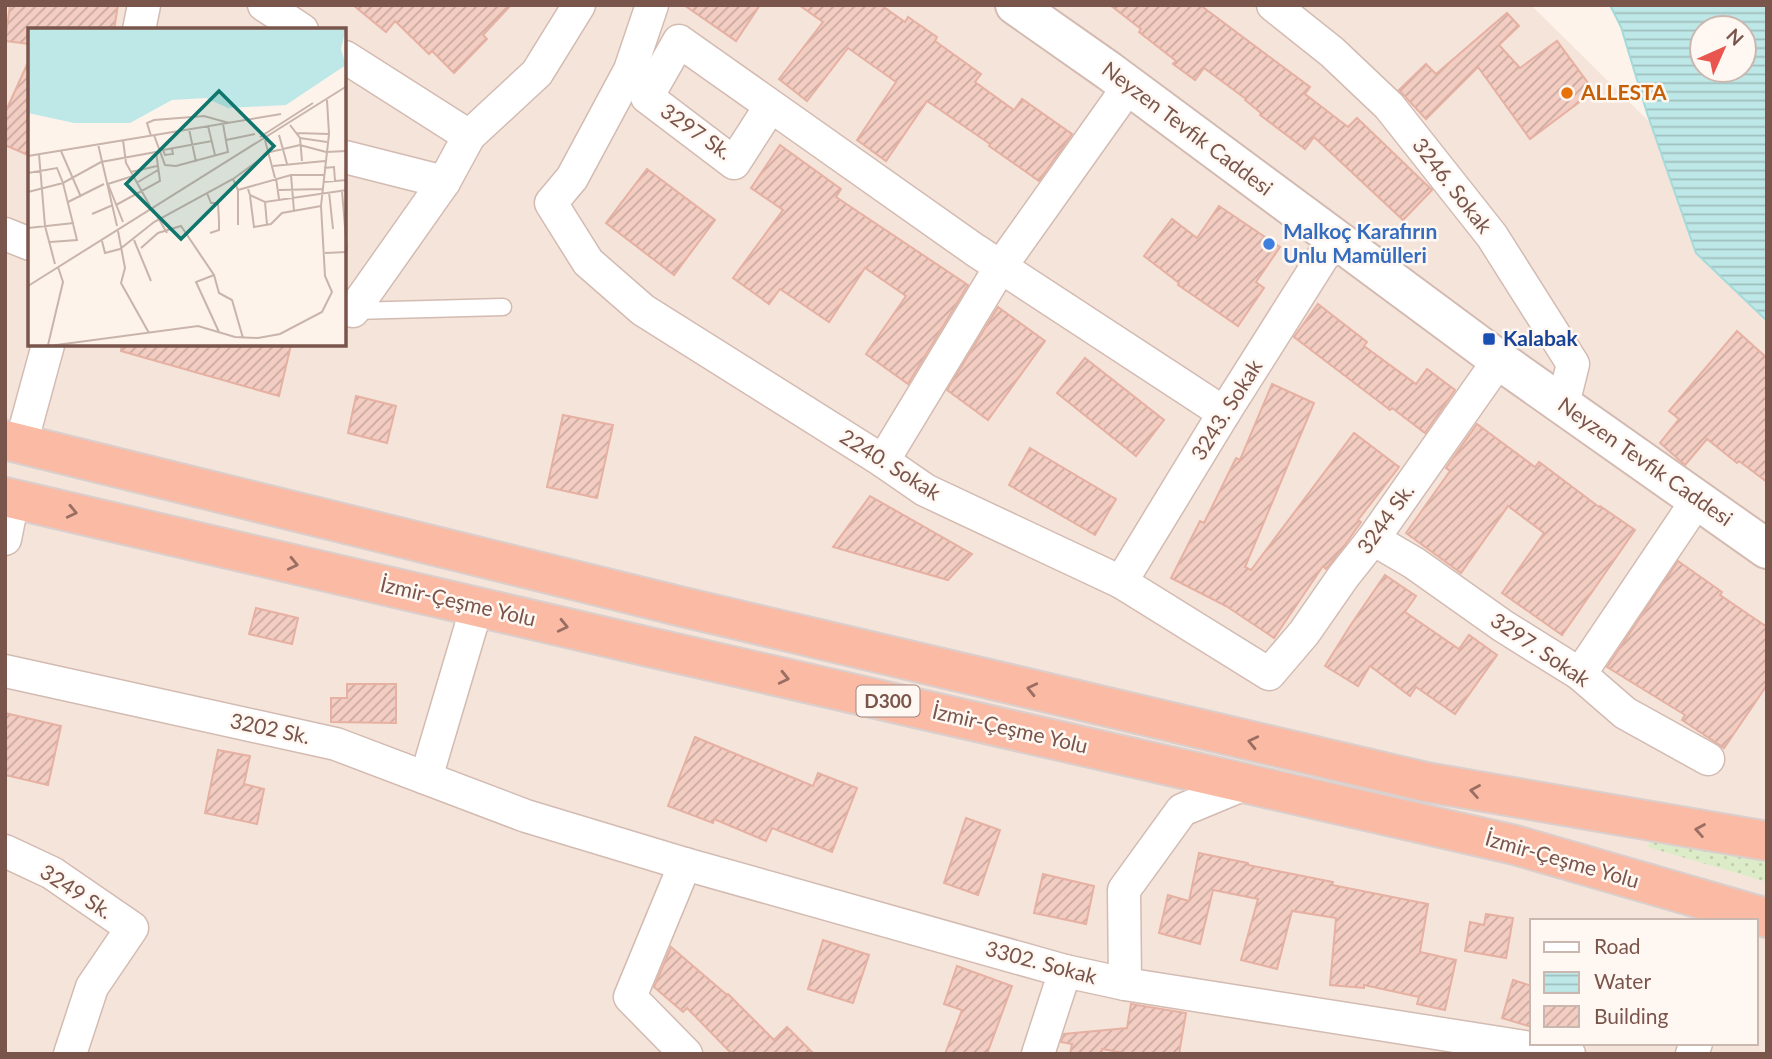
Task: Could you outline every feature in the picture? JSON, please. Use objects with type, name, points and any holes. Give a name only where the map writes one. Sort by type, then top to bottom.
[{"type":"highway","name":"İzmir-Çeşme Yolu","points":[[13,442],[683,607],[1426,782],[1767,841]]},
{"type":"highway","name":"İzmir-Çeşme Yolu","points":[[9,498],[1515,845],[1753,917]]},
{"type":"street","points":[[139,28],[144,5]]},
{"type":"street","points":[[264,5],[299,28]]},
{"type":"street","points":[[349,310],[444,181],[469,136],[537,73],[579,5]]},
{"type":"street","name":"2240. Sokak","points":[[652,5],[630,70],[572,178],[551,204],[588,262],[643,310],[925,490],[1121,582],[1269,674]]},
{"type":"street","name":"Neyzen Tevfik Caddesi","points":[[1015,5],[1129,86],[1499,360],[1767,549]]},
{"type":"street","name":"3246. Sokak","points":[[1273,5],[1332,52],[1389,106],[1492,236],[1573,364],[1563,404]]},
{"type":"street","points":[[346,58],[469,136]]},
{"type":"street","points":[[883,461],[1001,267],[1129,86]]},
{"type":"street","points":[[770,107],[1001,267],[1224,413]]},
{"type":"street","points":[[346,157],[444,181]]},
{"type":"street","points":[[5,234],[28,243]]},
{"type":"street","name":"3243. Sokak","points":[[1121,582],[1335,239]]},
{"type":"street","points":[[13,442],[48,346]]},
{"type":"street","name":"3244 Sk.","points":[[1269,674],[1304,633],[1373,539],[1499,360]]},
{"type":"street","points":[[5,539],[9,498]]},
{"type":"street","points":[[1580,674],[1698,499]]},
{"type":"street","name":"3297. Sokak","points":[[1373,539],[1580,674],[1625,713],[1708,760]]},
{"type":"street","points":[[426,778],[477,606]]},
{"type":"street","name":"3202 Sk.","points":[[5,671],[336,744],[526,816]]},
{"type":"street","points":[[1125,984],[1124,890],[1182,810],[1247,783]]},
{"type":"street","name":"3302. Sokak","points":[[526,816],[685,864],[1065,971],[1125,984],[1569,1054]]},
{"type":"street","name":"3249 Sk.","points":[[5,851],[52,873],[132,928],[92,986],[70,1054]]},
{"type":"street","points":[[685,864],[630,997],[686,1054]]},
{"type":"street","points":[[1038,1054],[1065,971]]},
{"type":"lane","points":[[349,310],[503,307]]},
{"type":"shaded area","points":[[5,5],[1531,5],[1767,238],[1767,1054],[5,1054]]},
{"type":"green space","points":[[1651,836],[1767,857],[1767,882],[1648,847]]},
{"type":"water","points":[[1610,5],[1767,5],[1767,321],[1696,253],[1647,113],[1621,27]]},
{"type":"building","points":[[10,5],[118,5],[114,28],[28,28],[28,44],[5,41]]},
{"type":"building","points":[[353,5],[511,5],[483,35],[487,39],[454,73],[432,51],[429,54],[395,21],[386,32]]},
{"type":"building","points":[[684,5],[760,5],[736,41]]},
{"type":"building","points":[[799,5],[881,5],[905,22],[908,17],[937,37],[935,41],[981,74],[975,82],[1014,110],[1022,99],[1072,134],[1039,181],[927,101],[886,161],[857,140],[896,82],[848,48],[807,101],[779,79],[823,22]]},
{"type":"building","points":[[1110,5],[1200,5],[1310,87],[1305,94],[1348,127],[1357,118],[1432,190],[1403,220],[1314,137],[1305,149],[1204,68],[1195,80],[1173,64],[1176,61]]},
{"type":"building","points":[[1507,13],[1519,26],[1499,45],[1520,68],[1557,41],[1594,91],[1530,139],[1478,67],[1426,119],[1399,90],[1426,64],[1436,74]]},
{"type":"building","points":[[28,62],[28,155],[5,145],[5,113]]},
{"type":"building","points":[[780,145],[841,189],[836,197],[968,285],[908,384],[866,354],[906,296],[865,268],[829,322],[780,289],[769,304],[733,278],[783,210],[751,188]]},
{"type":"building","points":[[647,169],[715,220],[674,275],[606,223]]},
{"type":"building","points":[[1219,206],[1280,247],[1256,282],[1264,288],[1238,326],[1178,285],[1179,283],[1144,256],[1172,219],[1197,238]]},
{"type":"building","points":[[1318,304],[1367,342],[1364,346],[1416,384],[1427,369],[1455,390],[1425,433],[1392,408],[1390,410],[1294,337]]},
{"type":"building","points":[[998,307],[1045,341],[988,420],[947,390]]},
{"type":"building","points":[[1737,331],[1767,358],[1767,482],[1707,439],[1685,465],[1660,443],[1679,419],[1669,411]]},
{"type":"building","points":[[122,346],[291,346],[279,396],[121,351]]},
{"type":"building","points":[[1085,358],[1164,420],[1136,456],[1057,393]]},
{"type":"building","points":[[1272,384],[1314,403],[1245,567],[1251,570],[1354,433],[1399,467],[1358,520],[1361,522],[1345,545],[1326,569],[1323,566],[1274,638],[1226,606],[1171,578],[1200,521],[1204,523],[1236,458],[1240,460]]},
{"type":"building","points":[[356,396],[396,406],[387,443],[348,433]]},
{"type":"building","points":[[563,415],[613,425],[597,498],[547,487]]},
{"type":"building","points":[[1477,424],[1535,467],[1539,462],[1635,530],[1562,635],[1502,593],[1544,533],[1508,506],[1461,573],[1406,533],[1450,471],[1446,468]]},
{"type":"building","points":[[1030,448],[1116,499],[1095,535],[1009,485]]},
{"type":"building","points":[[870,496],[972,554],[948,580],[833,547]]},
{"type":"building","points":[[1678,561],[1722,592],[1720,595],[1767,627],[1767,685],[1724,748],[1682,720],[1685,715],[1607,667]]},
{"type":"building","points":[[1385,575],[1416,596],[1405,612],[1459,649],[1469,635],[1497,655],[1455,714],[1416,687],[1410,696],[1370,666],[1358,686],[1325,666]]},
{"type":"building","points":[[256,608],[298,618],[292,644],[249,634]]},
{"type":"building","points":[[347,684],[396,684],[396,723],[331,722],[331,698],[347,698]]},
{"type":"building","points":[[5,713],[61,726],[48,785],[5,775]]},
{"type":"building","points":[[695,737],[813,786],[818,773],[857,788],[832,852],[772,828],[766,841],[714,819],[713,823],[668,806]]},
{"type":"building","points":[[218,750],[250,756],[244,784],[264,789],[257,824],[205,813]]},
{"type":"building","points":[[966,818],[1000,830],[978,895],[944,883]]},
{"type":"building","points":[[1199,853],[1333,882],[1332,885],[1428,904],[1420,952],[1456,960],[1445,1010],[1417,1004],[1419,997],[1364,985],[1364,988],[1330,985],[1336,918],[1292,911],[1277,969],[1241,960],[1258,899],[1213,890],[1200,944],[1159,933],[1168,895],[1189,901]]},
{"type":"building","points":[[1043,874],[1094,886],[1086,924],[1034,913]]},
{"type":"building","points":[[1486,914],[1513,918],[1506,958],[1465,951],[1470,922],[1484,925]]},
{"type":"building","points":[[823,940],[869,955],[853,1003],[808,989]]},
{"type":"building","points":[[671,947],[728,994],[774,1040],[787,1027],[814,1054],[732,1054],[687,1008],[683,1012],[654,987]]},
{"type":"building","points":[[957,966],[1012,986],[987,1054],[945,1054],[962,1010],[944,1004]]},
{"type":"building","points":[[1513,980],[1530,985],[1530,1026],[1502,1018]]},
{"type":"building","points":[[1131,1004],[1186,1013],[1179,1054],[1129,1054],[1102,1049],[1102,1054],[1070,1054],[1072,1044],[1061,1042],[1064,1034],[1127,1028]]},
{"type":"place","name":"ALLESTA","points":[[1567,93]]},
{"type":"place","name":"Malkoç Karafırın Unlu Mamülleri","points":[[1269,244]]},
{"type":"place","name":"Kalabak","points":[[1489,339]]}]
